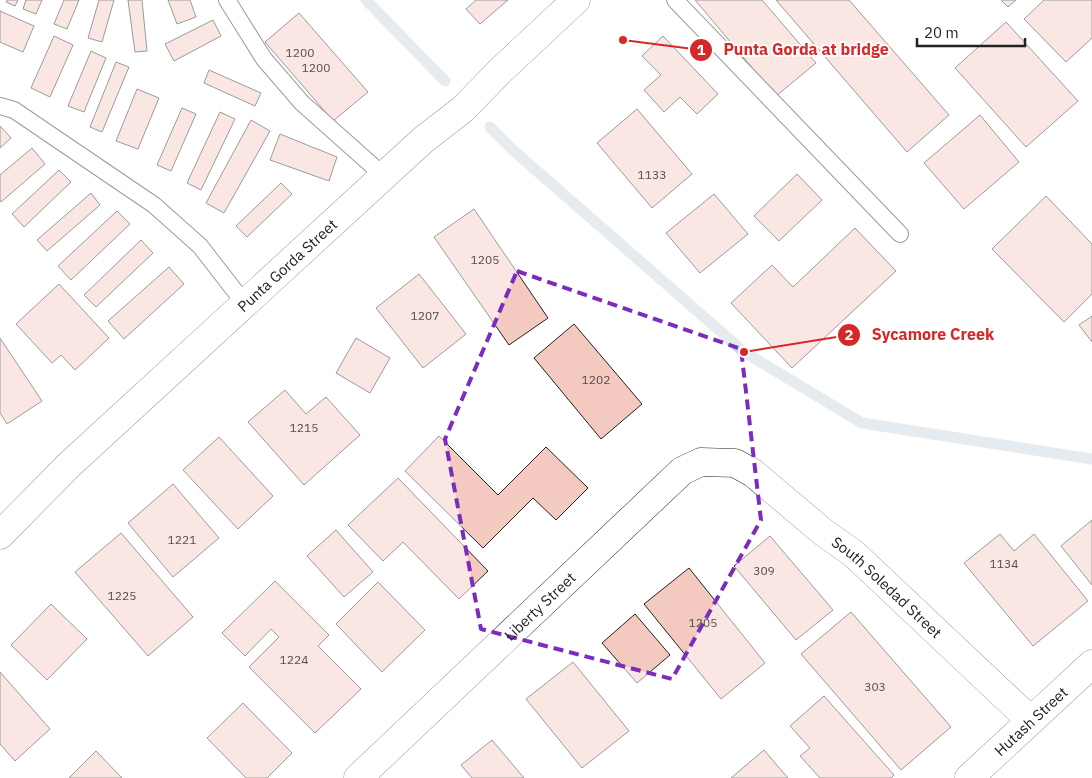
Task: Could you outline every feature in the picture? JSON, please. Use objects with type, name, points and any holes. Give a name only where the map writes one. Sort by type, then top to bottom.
[{"type":"street","name":"Punta Gorda Street","points":[[0,534],[69,465],[423,140],[463,108],[576,0]]},
{"type":"street","name":"Liberty Street","points":[[358,778],[682,471],[701,462],[735,464]]},
{"type":"street","name":"South Soledad Street","points":[[735,464],[753,473],[823,532],[854,554],[1030,720]]},
{"type":"street","name":"Hutash Street","points":[[968,778],[1092,664]]},
{"type":"lane","points":[[227,0],[264,59],[302,103],[384,176]]},
{"type":"lane","points":[[675,0],[900,234]]},
{"type":"lane","points":[[0,106],[14,110],[154,205],[200,246],[245,304]]},
{"type":"highlighted area","points":[[517,271],[741,349],[761,520],[672,679],[481,629],[445,439]]},
{"type":"building","points":[[7,0],[18,0],[15,6],[6,2]]},
{"type":"building","points":[[26,0],[42,0],[36,14],[23,9]]},
{"type":"building","points":[[64,0],[79,0],[67,29],[54,24]]},
{"type":"building","points":[[99,0],[114,0],[102,42],[88,38]]},
{"type":"building","points":[[128,0],[142,0],[147,51],[135,52]]},
{"type":"building","points":[[168,0],[190,0],[196,17],[177,24]]},
{"type":"building","points":[[476,0],[508,0],[480,24],[466,9]]},
{"type":"building","points":[[695,0],[762,0],[816,63],[776,96]]},
{"type":"building","points":[[776,0],[849,0],[949,115],[907,152]]},
{"type":"building","points":[[1001,0],[1016,0],[1008,7]]},
{"type":"building","points":[[1044,0],[1092,0],[1092,38],[1066,62],[1024,19]]},
{"type":"building","points":[[0,11],[34,26],[23,52],[0,42]]},
{"type":"building","points":[[299,13],[368,92],[333,121],[265,42]]},
{"type":"building","points":[[213,20],[221,36],[174,61],[165,44]]},
{"type":"building","points":[[1006,22],[1078,101],[1026,147],[955,68]]},
{"type":"building","points":[[54,36],[73,45],[50,97],[31,88]]},
{"type":"building","points":[[663,36],[718,94],[697,114],[680,97],[664,112],[644,90],[661,75],[642,56]]},
{"type":"building","points":[[91,51],[106,58],[84,112],[68,106]]},
{"type":"building","points":[[116,62],[129,67],[102,132],[90,127]]},
{"type":"building","points":[[209,70],[261,93],[255,106],[204,83]]},
{"type":"building","points":[[137,89],[159,98],[138,149],[116,141]]},
{"type":"building","points":[[182,108],[196,114],[171,171],[157,165]]},
{"type":"building","points":[[637,109],[692,174],[652,208],[597,143]]},
{"type":"building","points":[[220,112],[235,119],[201,190],[187,183]]},
{"type":"building","points":[[980,115],[1019,162],[964,209],[924,163]]},
{"type":"building","points":[[251,120],[270,131],[224,213],[206,203]]},
{"type":"building","points":[[0,126],[11,138],[0,148]]},
{"type":"building","points":[[280,134],[337,157],[329,181],[270,160]]},
{"type":"building","points":[[32,148],[45,164],[1,202],[0,175]]},
{"type":"building","points":[[59,170],[71,182],[24,227],[12,214]]},
{"type":"building","points":[[797,174],[822,200],[779,241],[754,216]]},
{"type":"building","points":[[281,183],[292,194],[247,237],[236,226]]},
{"type":"building","points":[[91,193],[100,205],[47,251],[37,240]]},
{"type":"building","points":[[714,194],[748,234],[700,273],[666,233]]},
{"type":"building","points":[[1046,196],[1092,244],[1092,294],[1064,322],[992,249]]},
{"type":"building","points":[[474,209],[548,318],[509,345],[434,237]]},
{"type":"building","points":[[117,211],[130,224],[71,280],[58,266]]},
{"type":"building","points":[[855,228],[896,271],[792,368],[731,303],[772,265],[793,287]]},
{"type":"building","points":[[141,240],[153,253],[96,307],[84,295]]},
{"type":"building","points":[[169,267],[184,284],[124,339],[108,321]]},
{"type":"building","points":[[419,274],[466,334],[423,368],[376,308]]},
{"type":"building","points":[[59,284],[109,338],[75,370],[61,355],[52,363],[16,324]]},
{"type":"building","points":[[1092,316],[1092,342],[1079,325]]},
{"type":"building","points":[[574,324],[642,404],[601,439],[534,358]]},
{"type":"building","points":[[0,338],[42,401],[7,424],[0,413]]},
{"type":"building","points":[[356,338],[390,358],[370,393],[336,373]]},
{"type":"building","points":[[285,390],[306,414],[326,397],[360,435],[304,485],[248,422]]},
{"type":"building","points":[[439,436],[498,495],[546,447],[588,488],[556,520],[533,498],[483,548],[405,471]]},
{"type":"building","points":[[219,437],[273,496],[238,529],[183,470]]},
{"type":"building","points":[[398,478],[488,571],[459,599],[403,542],[383,561],[348,525]]},
{"type":"building","points":[[173,484],[219,538],[173,577],[128,523]]},
{"type":"building","points":[[1092,520],[1092,585],[1061,546]]},
{"type":"building","points":[[336,530],[373,572],[344,597],[307,556]]},
{"type":"building","points":[[121,533],[193,617],[148,656],[75,572]]},
{"type":"building","points":[[1000,534],[1014,551],[1034,534],[1088,601],[1033,646],[964,563]]},
{"type":"building","points":[[770,536],[833,610],[796,640],[734,566]]},
{"type":"building","points":[[689,568],[765,663],[721,699],[644,604]]},
{"type":"building","points":[[275,581],[329,635],[318,646],[361,689],[315,733],[249,667],[279,637],[271,629],[245,656],[222,633]]},
{"type":"building","points":[[378,582],[425,630],[382,672],[336,624]]},
{"type":"building","points":[[51,604],[87,639],[47,680],[11,645]]},
{"type":"building","points":[[851,612],[951,727],[901,770],[801,654]]},
{"type":"building","points":[[635,614],[670,655],[637,683],[602,643]]},
{"type":"building","points":[[573,662],[629,731],[582,768],[526,699]]},
{"type":"building","points":[[0,672],[50,729],[15,761],[0,744]]},
{"type":"building","points":[[824,696],[894,775],[891,778],[820,778],[800,756],[810,748],[790,726]]},
{"type":"building","points":[[243,703],[292,753],[267,778],[246,778],[207,738]]},
{"type":"building","points":[[492,740],[524,778],[472,778],[461,765]]},
{"type":"building","points":[[764,750],[788,778],[731,778]]},
{"type":"building","points":[[96,751],[122,778],[69,778]]},
{"type":"waterway","points":[[366,0],[445,81]]},
{"type":"waterway","points":[[490,127],[514,151],[744,352],[862,423],[1092,459]]},
{"type":"place","name":"Punta Gorda at bridge","points":[[623,40]]},
{"type":"place","name":"Sycamore Creek","points":[[744,352]]}]
